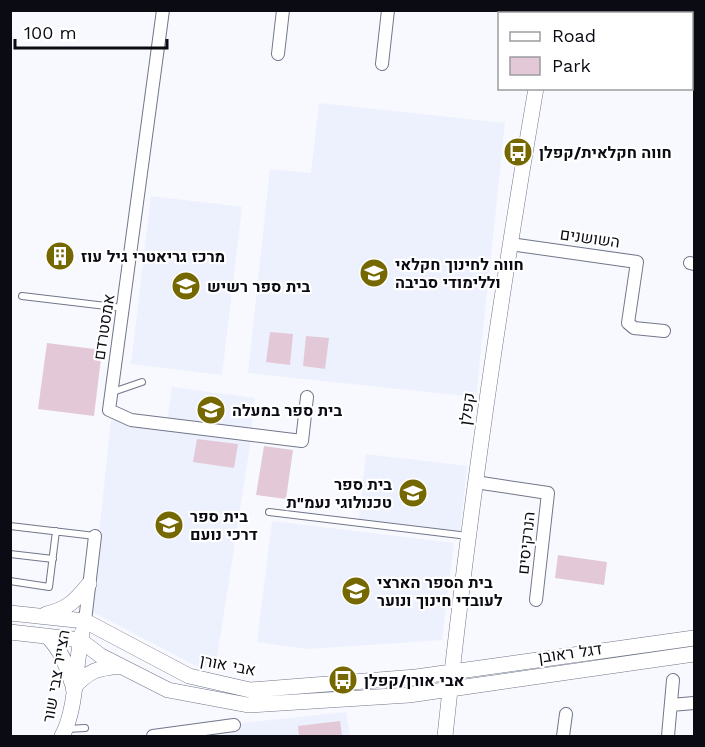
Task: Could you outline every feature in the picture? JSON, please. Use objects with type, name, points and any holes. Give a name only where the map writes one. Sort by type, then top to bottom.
[{"type":"street","name":"אמסטרדם","points":[[110,393],[124,308],[163,10]]},
{"type":"street","points":[[278,54],[283,10]]},
{"type":"street","points":[[382,64],[388,10]]},
{"type":"street","name":"קפלן","points":[[445,736],[474,482],[536,90]]},
{"type":"street","name":"השושנים","points":[[510,244],[637,262],[628,323],[634,328],[664,331]]},
{"type":"street","points":[[110,393],[109,410],[131,420],[302,441],[307,397]]},
{"type":"street","name":"הנרקיסים","points":[[474,482],[548,493],[536,600]]},
{"type":"street","points":[[85,621],[95,536]]},
{"type":"street","points":[[37,616],[74,603],[89,584]]},
{"type":"street","name":"אבי אורן","points":[[10,613],[85,621],[189,676],[249,690],[416,677],[451,671]]},
{"type":"street","name":"הצייר צבי שור","points":[[64,733],[73,704],[73,688],[85,621]]},
{"type":"street","name":"אבי אורן","points":[[10,632],[80,640],[101,656],[168,690],[248,705],[409,695],[450,688]]},
{"type":"street","points":[[47,636],[58,648],[65,661],[73,688]]},
{"type":"street","name":"דגל ראובן","points":[[451,671],[694,638]]},
{"type":"street","name":"דגל ראובן","points":[[450,688],[694,654]]},
{"type":"street","points":[[73,688],[86,674],[98,669],[121,666]]},
{"type":"street","points":[[668,736],[673,680]]},
{"type":"street","points":[[671,705],[694,703]]},
{"type":"street","points":[[563,736],[566,714]]},
{"type":"street","points":[[153,736],[234,725]]},
{"type":"lane","points":[[22,296],[124,308]]},
{"type":"lane","points":[[110,393],[142,382]]},
{"type":"lane","points":[[269,512],[468,536]]},
{"type":"lane","points":[[10,526],[95,536]]},
{"type":"lane","points":[[10,581],[50,587],[56,531]]},
{"type":"lane","points":[[10,554],[53,559]]},
{"type":"lane","points":[[64,733],[85,728]]},
{"type":"shaded area","name":"חווה לחינוך חקלאי וללימודי סביבה","points":[[319,103],[505,123],[476,397],[248,373],[270,169],[311,173]]},
{"type":"shaded area","name":"בית ספר רשיש","points":[[151,196],[242,207],[222,375],[131,364]]},
{"type":"shaded area","name":"בית ספר במעלה","points":[[172,387],[255,398],[251,432],[167,422]]},
{"type":"shaded area","name":"בית ספר דרכי נועם","points":[[111,420],[251,439],[215,670],[198,667],[91,611]]},
{"type":"shaded area","name":"בית ספר טכנולוגי נעמ\"ת","points":[[366,454],[467,466],[460,531],[359,519]]},
{"type":"shaded area","name":"בית הספר הארצי לעובדי חינוך ונוער","points":[[272,521],[454,543],[442,640],[308,649],[257,642]]},
{"type":"shaded area","points":[[346,712],[350,736],[215,736],[236,733],[242,723]]},
{"type":"green space","points":[[270,332],[293,334],[290,365],[266,362]]},
{"type":"green space","points":[[306,336],[329,338],[325,369],[303,366]]},
{"type":"green space","points":[[47,343],[102,350],[94,416],[38,409]]},
{"type":"green space","points":[[197,439],[238,444],[234,468],[193,462]]},
{"type":"green space","points":[[264,446],[293,450],[286,499],[256,495]]},
{"type":"green space","points":[[558,555],[607,562],[604,585],[555,578]]},
{"type":"green space","points":[[340,721],[342,736],[299,736],[298,726]]},
{"type":"place","name":"חווה חקלאית/קפלן","points":[[518,152]]},
{"type":"place","name":"מרכז גריאטרי גיל עוז","points":[[60,256]]},
{"type":"place","name":"חווה לחינוך חקלאי וללימודי סביבה","points":[[374,273]]},
{"type":"place","name":"בית ספר רשיש","points":[[186,286]]},
{"type":"place","name":"בית ספר במעלה","points":[[211,410]]},
{"type":"place","name":"בית ספר טכנולוגי נעמ\"ת","points":[[413,493]]},
{"type":"place","name":"בית ספר דרכי נועם","points":[[169,525]]},
{"type":"place","name":"בית הספר הארצי לעובדי חינוך ונוער","points":[[356,591]]},
{"type":"place","name":"אבי אורן/קפלן","points":[[343,680]]}]
